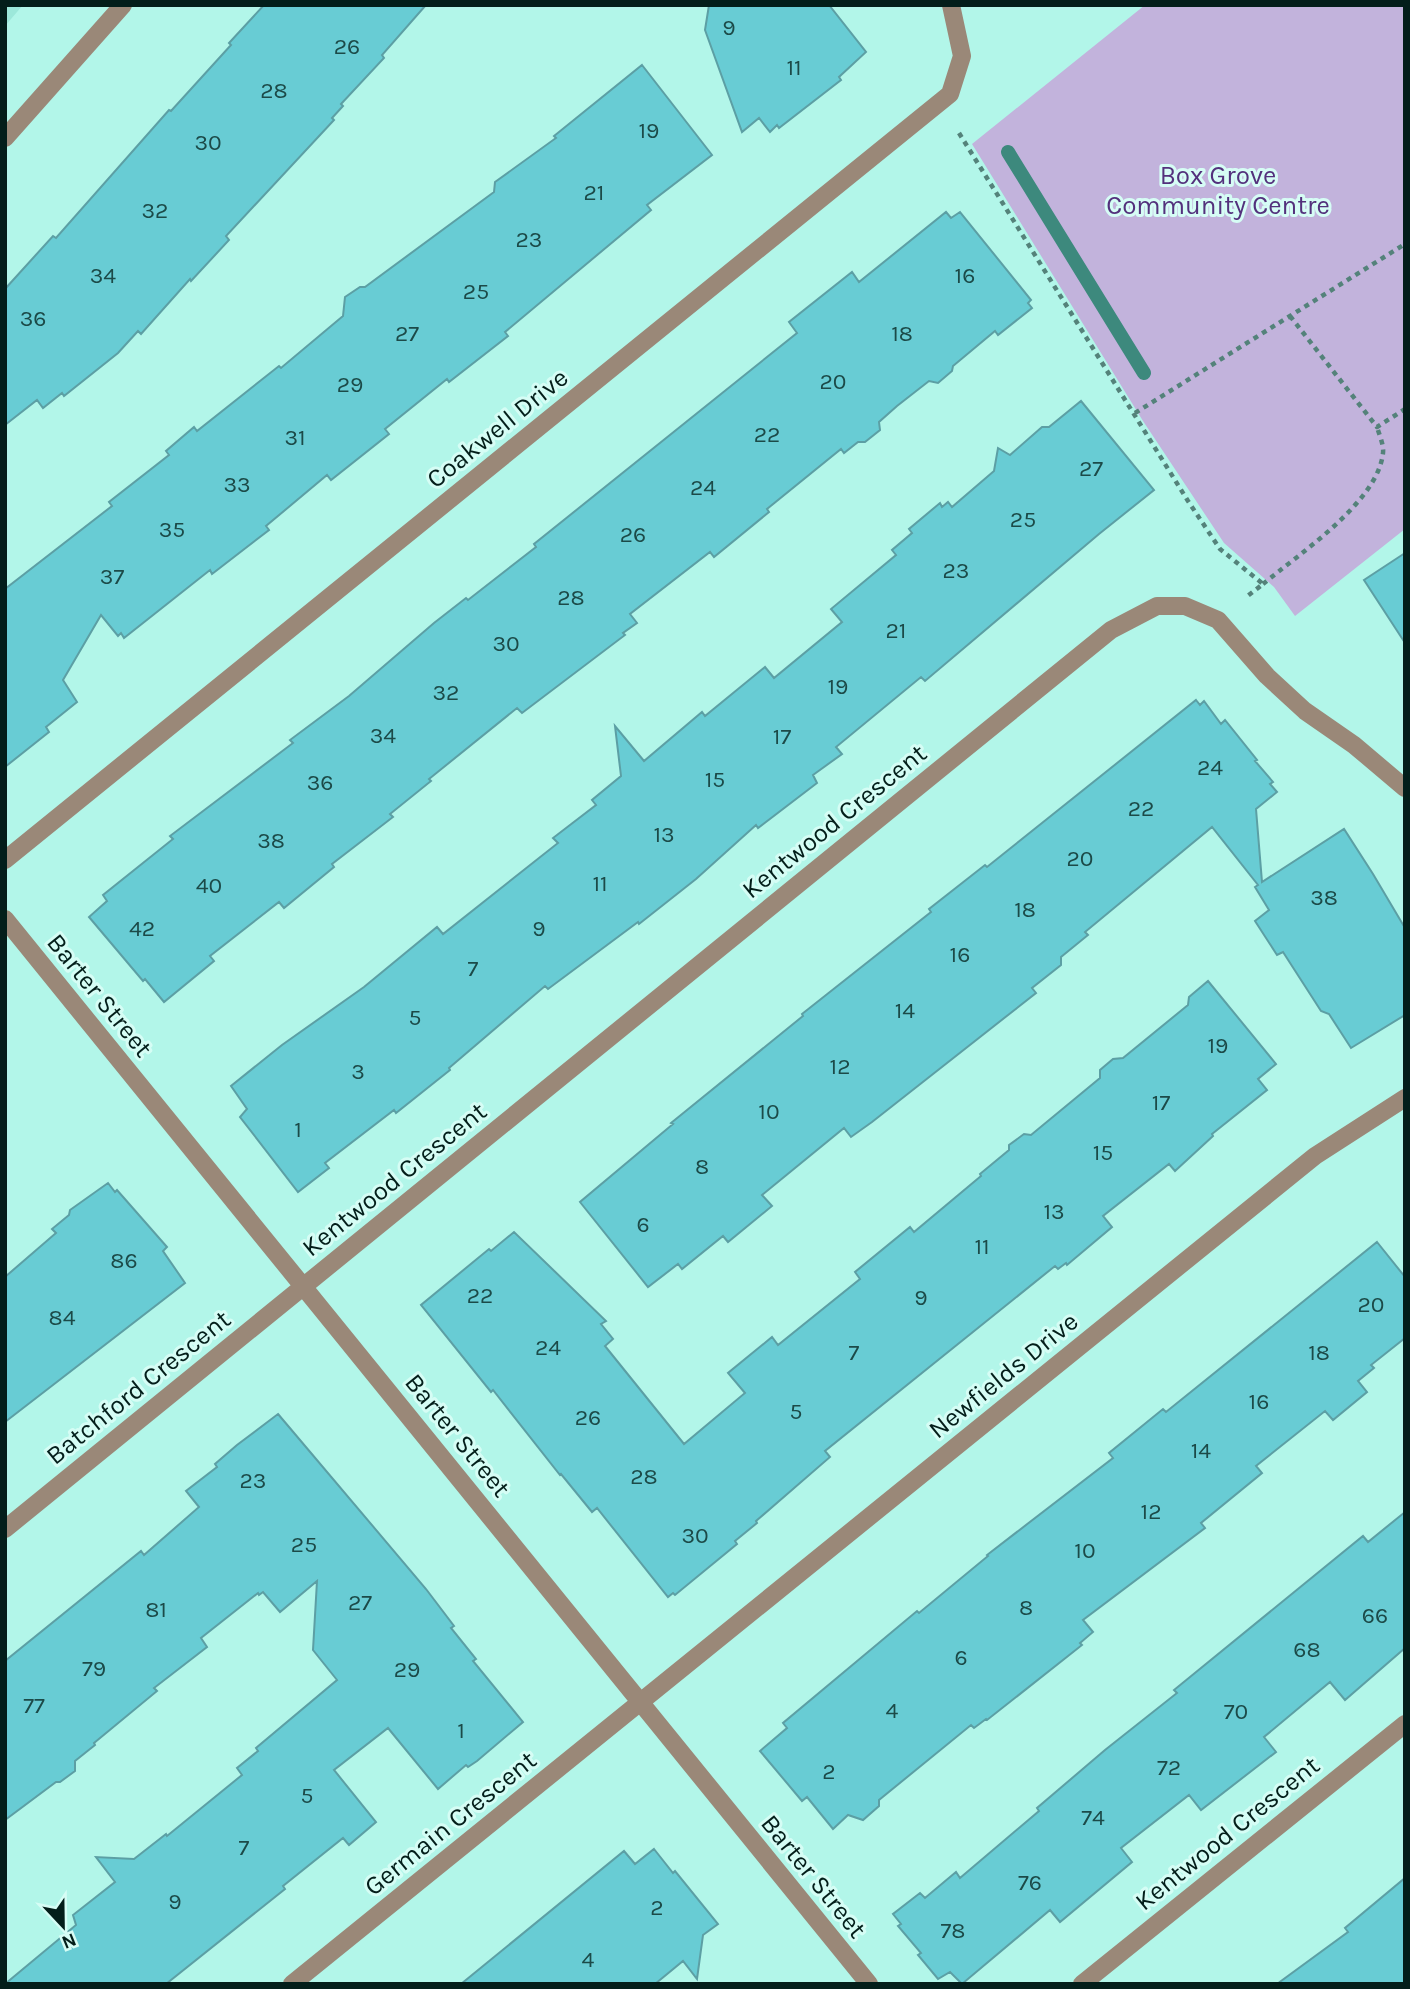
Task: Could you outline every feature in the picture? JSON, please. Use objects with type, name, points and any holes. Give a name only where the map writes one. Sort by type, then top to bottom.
[{"type":"street","points":[[5,138],[123,5]]},
{"type":"street","name":"Coakwell Drive","points":[[5,860],[950,94],[962,57],[951,5]]},
{"type":"street","name":"Kentwood Crescent","points":[[304,1286],[1111,630],[1157,606],[1185,606],[1218,620],[1254,662],[1286,693],[1305,710],[1354,744],[1405,788]]},
{"type":"street","name":"Barter Street","points":[[5,919],[869,1984]]},
{"type":"street","name":"Newfields Drive","points":[[640,1702],[1315,1156],[1405,1097]]},
{"type":"street","name":"Batchford Crescent","points":[[5,1529],[304,1286]]},
{"type":"street","name":"Germain Crescent","points":[[292,1984],[640,1702]]},
{"type":"street","name":"Kentwood Crescent","points":[[1082,1984],[1405,1724]]},
{"type":"path","points":[[959,133],[1220,549],[1263,584]]},
{"type":"path","points":[[1135,414],[1405,244]]},
{"type":"path","points":[[1245,598],[1345,517],[1375,479],[1384,452],[1377,427],[1290,316]]},
{"type":"path","points":[[1377,427],[1405,409]]},
{"type":"shaded area","points":[[5,5],[23,5],[5,26]]},
{"type":"green space","name":"Box Grove Community Centre","points":[[1145,5],[1405,5],[1405,529],[1295,616],[1274,587],[1224,543],[1143,421],[972,144]]},
{"type":"building","points":[[264,5],[426,5],[382,55],[384,58],[341,104],[343,106],[332,118],[334,120],[226,236],[229,240],[141,334],[138,331],[118,353],[64,396],[62,393],[43,408],[37,400],[5,425],[5,289],[53,236],[56,238]]},
{"type":"building","points":[[709,5],[829,5],[866,52],[839,77],[841,80],[779,128],[777,125],[770,132],[759,118],[742,132],[705,30]]},
{"type":"building","points":[[642,65],[712,155],[647,205],[651,210],[505,332],[508,336],[449,382],[447,379],[385,429],[389,434],[331,480],[327,475],[266,526],[269,530],[212,574],[210,570],[124,638],[121,633],[118,636],[101,615],[63,680],[77,702],[46,727],[49,732],[5,767],[5,589],[112,506],[109,502],[169,455],[166,451],[194,427],[197,431],[279,366],[281,368],[343,316],[345,297],[360,287],[365,287],[494,192],[495,182],[556,138],[554,136]]},
{"type":"building","points":[[946,212],[951,218],[960,212],[1031,300],[1028,303],[1032,308],[998,335],[995,331],[953,366],[952,371],[938,383],[929,381],[897,406],[879,422],[880,430],[865,442],[858,442],[844,453],[841,449],[767,509],[769,512],[714,557],[710,552],[630,614],[637,623],[623,633],[625,635],[522,713],[517,708],[429,779],[431,781],[390,814],[393,817],[332,864],[334,867],[284,908],[279,902],[210,956],[214,961],[164,1002],[145,979],[143,981],[89,917],[107,901],[103,895],[173,839],[170,836],[293,743],[290,740],[349,696],[434,623],[536,547],[534,544],[797,333],[789,322],[852,272],[859,282]]},
{"type":"building","points":[[1081,401],[1154,490],[925,681],[921,677],[836,747],[842,754],[813,775],[817,783],[758,828],[756,825],[696,879],[639,924],[638,922],[548,989],[545,986],[449,1068],[450,1070],[396,1113],[394,1110],[325,1163],[329,1168],[298,1192],[240,1117],[247,1109],[231,1086],[282,1045],[364,987],[437,927],[443,934],[558,843],[553,838],[596,805],[592,800],[621,776],[615,726],[644,761],[702,712],[705,716],[765,667],[774,678],[842,622],[831,609],[896,555],[892,550],[912,533],[909,529],[940,503],[942,507],[948,502],[952,507],[994,471],[998,448],[1010,455],[1042,427],[1049,427]]},
{"type":"building","points":[[1405,553],[1405,643],[1364,580]]},
{"type":"building","points":[[1196,700],[1200,705],[1204,701],[1221,724],[1225,720],[1273,782],[1270,784],[1277,792],[1256,809],[1262,882],[1344,829],[1405,928],[1405,1015],[1351,1048],[1329,1014],[1321,1011],[1283,952],[1277,955],[1255,921],[1269,910],[1255,887],[1258,885],[1212,827],[1085,932],[1088,935],[1061,957],[1061,965],[1032,988],[1036,993],[851,1137],[844,1128],[762,1195],[772,1206],[728,1242],[723,1236],[682,1269],[678,1264],[648,1287],[580,1202],[673,1124],[671,1123],[803,1016],[802,1014],[931,912],[929,909],[985,865],[987,867]]},
{"type":"building","points":[[1208,981],[1276,1064],[1258,1079],[1267,1090],[1212,1134],[1213,1136],[1175,1171],[1169,1164],[1103,1216],[1112,1227],[1067,1265],[1066,1263],[1058,1269],[1055,1266],[825,1451],[830,1457],[756,1521],[757,1523],[735,1541],[737,1544],[675,1595],[673,1593],[668,1597],[597,1508],[592,1512],[421,1305],[514,1232],[606,1321],[601,1324],[613,1339],[605,1346],[684,1444],[745,1393],[728,1373],[772,1337],[778,1345],[860,1279],[855,1272],[910,1227],[914,1232],[981,1176],[980,1174],[1009,1150],[1009,1145],[1024,1134],[1031,1135],[1100,1078],[1100,1070],[1113,1059],[1123,1058],[1188,1005],[1189,997]]},
{"type":"building","points":[[108,1183],[167,1247],[163,1251],[185,1283],[5,1422],[5,1277],[56,1233],[52,1229],[69,1215],[70,1210]]},
{"type":"building","points":[[1377,1242],[1405,1277],[1405,1338],[1371,1365],[1374,1368],[1358,1381],[1367,1392],[1333,1420],[1325,1411],[1256,1466],[1262,1473],[1201,1523],[1205,1528],[1083,1620],[1093,1632],[1080,1643],[1082,1645],[987,1720],[974,1728],[971,1725],[879,1800],[879,1806],[863,1820],[848,1815],[833,1829],[807,1797],[802,1801],[760,1751],[787,1728],[783,1723],[917,1611],[919,1613],[987,1555],[1113,1458],[1109,1453],[1163,1409],[1166,1412]]},
{"type":"building","points":[[278,1414],[426,1589],[454,1626],[451,1628],[476,1659],[473,1661],[523,1722],[477,1761],[468,1767],[466,1765],[438,1789],[388,1728],[334,1770],[376,1822],[349,1845],[343,1838],[283,1886],[285,1889],[166,1984],[5,1984],[76,1925],[73,1915],[115,1882],[96,1857],[134,1859],[166,1834],[167,1836],[242,1775],[237,1768],[258,1751],[256,1748],[337,1680],[313,1650],[317,1581],[280,1612],[263,1592],[259,1595],[258,1593],[201,1638],[207,1647],[154,1688],[157,1691],[94,1743],[95,1745],[75,1761],[75,1771],[5,1820],[5,1661],[141,1551],[144,1555],[199,1507],[186,1491],[217,1467],[215,1464],[237,1445]]},
{"type":"building","points":[[1405,1512],[1405,1648],[1345,1700],[1330,1682],[1264,1737],[1276,1752],[1201,1810],[1189,1795],[1121,1848],[1132,1862],[1060,1922],[1050,1910],[962,1984],[950,1972],[938,1979],[918,1955],[921,1953],[898,1926],[901,1924],[893,1914],[920,1893],[925,1898],[956,1872],[960,1878],[1105,1750],[1177,1693],[1174,1690],[1363,1536],[1368,1542]]},
{"type":"building","points":[[654,1849],[718,1924],[703,1935],[697,1979],[683,1961],[655,1984],[461,1984],[624,1851],[635,1864]]},
{"type":"building","points":[[1405,1878],[1405,1984],[1277,1984],[1348,1932],[1345,1928]]},
{"type":"waterway","points":[[1008,152],[1144,373]]}]
